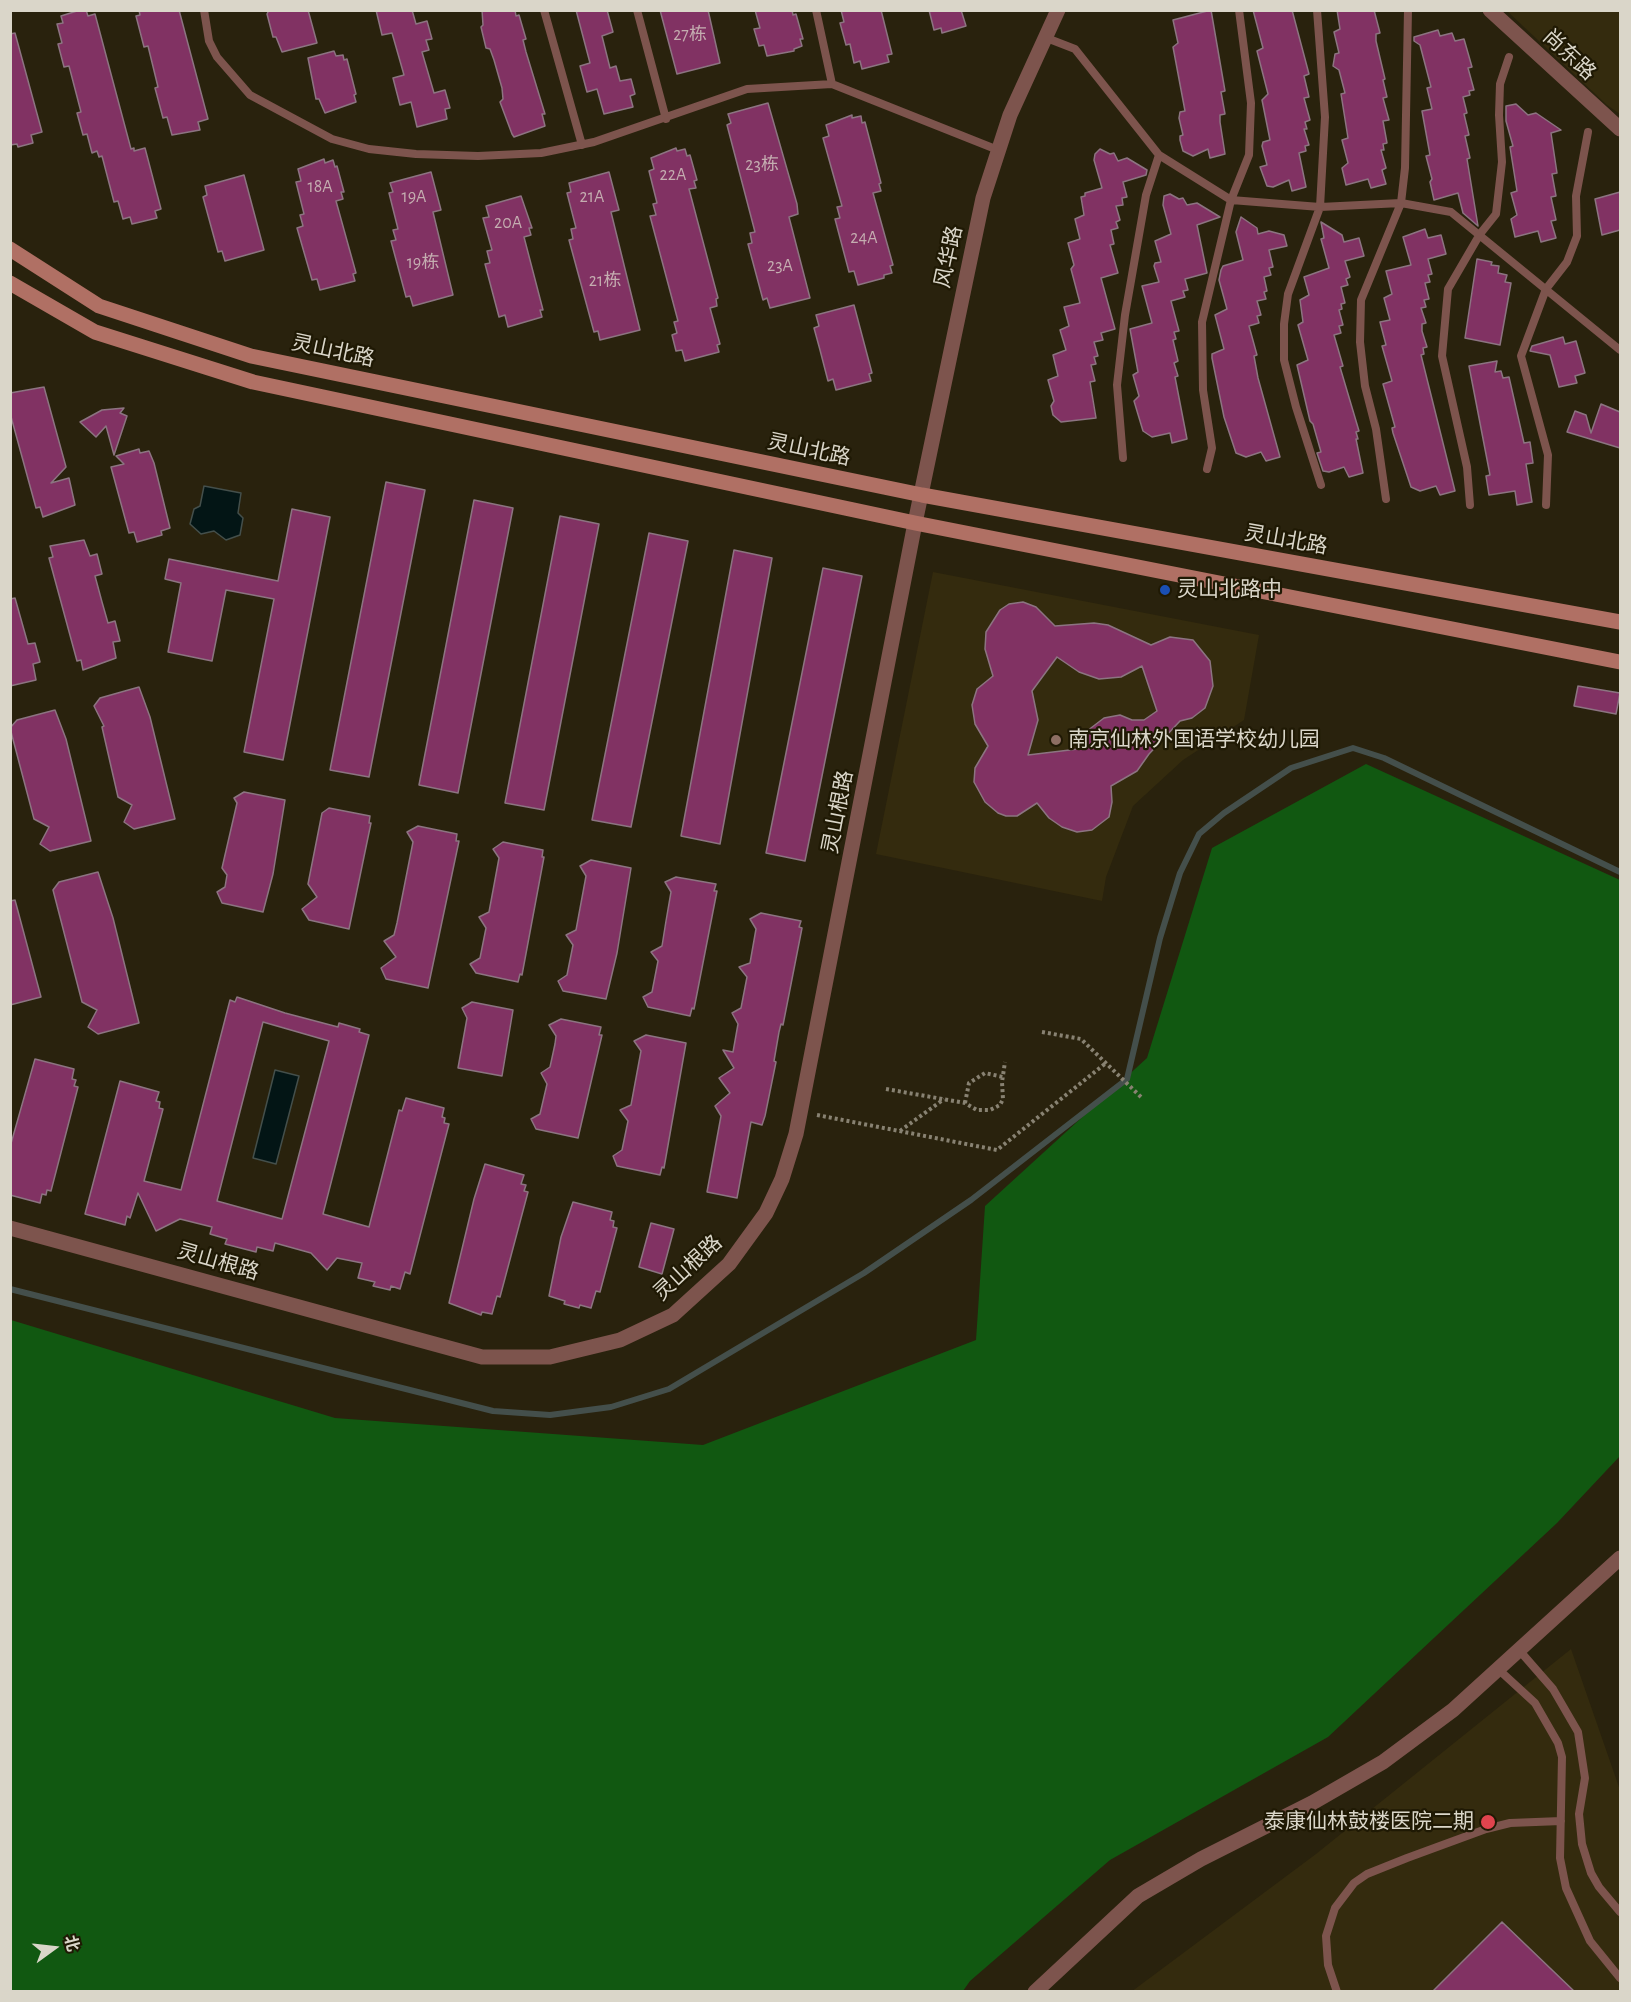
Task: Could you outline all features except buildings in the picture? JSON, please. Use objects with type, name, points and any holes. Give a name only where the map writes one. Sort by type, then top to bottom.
[{"type":"main road","name":"灵山北路","points":[[10,249],[99,306],[251,356],[922,495],[1620,622]]},
{"type":"main road","points":[[10,283],[95,332],[254,382],[915,523],[1620,662]]},
{"type":"street","name":"风华路","points":[[915,523],[983,198],[1010,116],[1058,10]]},
{"type":"street","name":"尚东路","points":[[1490,10],[1620,129]]},
{"type":"street","name":"灵山根路","points":[[10,1228],[482,1358],[550,1357],[620,1340],[673,1315],[729,1264],[766,1213],[782,1179],[802,1112],[915,523]]},
{"type":"street","points":[[1044,1989],[1138,1896],[1201,1859],[1312,1803],[1383,1762],[1453,1710],[1620,1558]]},
{"type":"lane","points":[[204,10],[209,40],[222,64],[238,84],[264,104],[332,138],[392,151],[478,156],[541,153],[582,145],[666,119],[747,89],[832,84],[998,150]]},
{"type":"lane","points":[[544,10],[582,145]]},
{"type":"lane","points":[[637,10],[666,119]]},
{"type":"lane","points":[[816,10],[832,84]]},
{"type":"lane","points":[[1207,470],[1212,448],[1203,390],[1202,322],[1231,200],[1249,155],[1251,103],[1239,10]]},
{"type":"lane","points":[[1317,10],[1325,117],[1320,207],[1288,294],[1284,324],[1284,360],[1296,407],[1321,485]]},
{"type":"lane","points":[[1386,500],[1376,429],[1363,364],[1361,300],[1401,203],[1405,168],[1408,10]]},
{"type":"lane","points":[[1044,37],[1075,49],[1159,154],[1231,200],[1320,207],[1401,203],[1451,212],[1620,350]]},
{"type":"lane","points":[[1470,505],[1467,467],[1442,356],[1448,289],[1480,234],[1496,214],[1502,162],[1500,84],[1509,57]]},
{"type":"lane","points":[[1546,505],[1548,455],[1521,356],[1546,289],[1567,262],[1576,236],[1576,196],[1588,132]]},
{"type":"lane","points":[[1123,458],[1117,385],[1125,315],[1146,195],[1159,154]]},
{"type":"lane","points":[[1519,1650],[1553,1689],[1578,1732],[1585,1778],[1579,1814],[1582,1845],[1591,1873],[1620,1912]]},
{"type":"lane","points":[[1498,1670],[1535,1703],[1558,1743],[1562,1757],[1560,1858],[1571,1904],[1590,1941],[1620,1977]]},
{"type":"lane","points":[[1337,1992],[1328,1965],[1326,1936],[1335,1908],[1354,1883],[1367,1874],[1485,1829],[1510,1824],[1561,1821]]},
{"type":"path","points":[[1042,1032],[1081,1039],[1142,1097]]},
{"type":"path","points":[[886,1089],[965,1103],[984,1111],[1000,1105],[1005,1062]]},
{"type":"path","points":[[802,1112],[996,1150],[1106,1063]]},
{"type":"path","points":[[965,1103],[969,1083],[984,1073],[1003,1077]]},
{"type":"path","points":[[899,1131],[944,1099]]},
{"type":"shaded area","points":[[1507,11],[1620,11],[1620,114],[1607,105]]},
{"type":"shaded area","points":[[204,486],[241,493],[238,513],[243,518],[240,535],[226,540],[214,531],[201,534],[190,524],[194,509],[200,506]]},
{"type":"shaded area","name":"南京仙林外国语学校幼儿园","points":[[933,572],[1259,635],[1244,720],[1183,760],[1133,806],[1106,877],[1102,901],[876,854]]},
{"type":"shaded area","points":[[275,1070],[299,1076],[276,1164],[253,1158]]},
{"type":"shaded area","name":"泰康仙林鼓楼医院二期","points":[[1571,1649],[1620,1790],[1620,1991],[1131,1992],[1316,1854]]},
{"type":"green space","points":[[1366,764],[1620,880],[1620,1456],[1557,1523],[1328,1737],[1110,1860],[970,1981],[963,1991],[11,1991],[11,1320],[335,1418],[703,1445],[976,1340],[985,1206],[1147,1058],[1212,848]]},
{"type":"waterway","points":[[10,1289],[493,1411],[550,1415],[611,1407],[669,1389],[864,1273],[971,1200],[1127,1079],[1160,938],[1180,873],[1199,834],[1224,813],[1291,768],[1353,748],[1384,758],[1620,872]]},
{"type":"place","name":"灵山北路中","points":[[1165,590]]},
{"type":"place","name":"南京仙林外国语学校幼儿园","points":[[1056,740]]},
{"type":"place","name":"泰康仙林鼓楼医院二期","points":[[1488,1822]]}]
